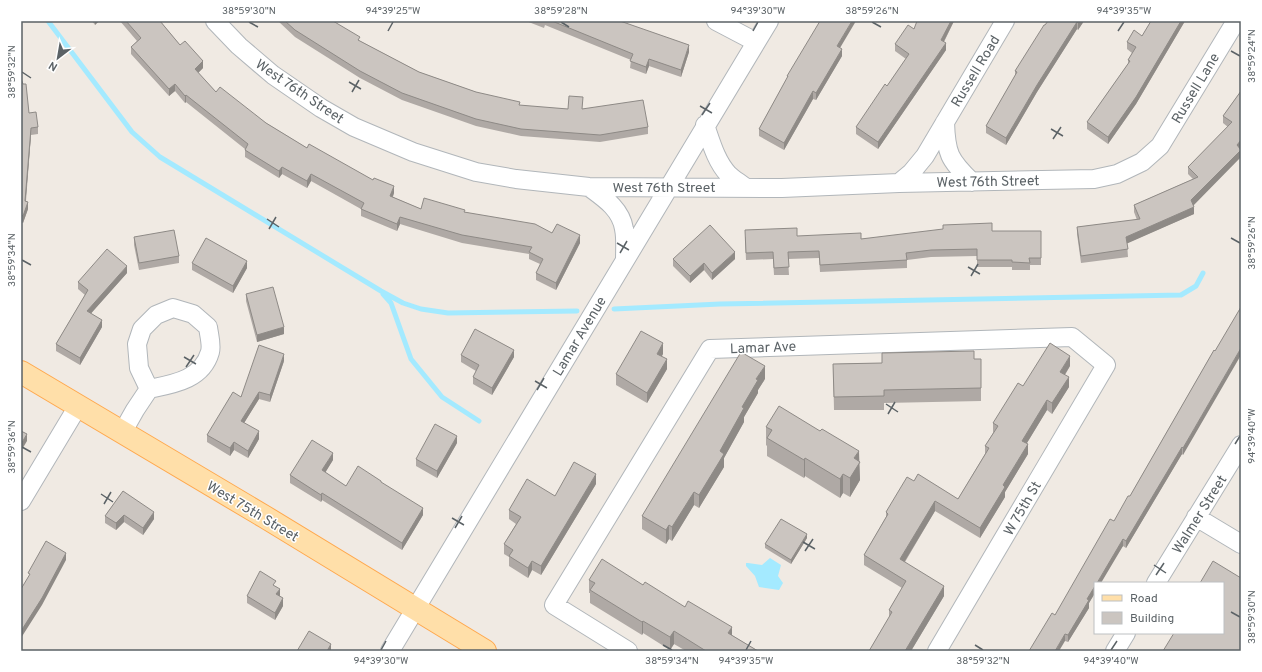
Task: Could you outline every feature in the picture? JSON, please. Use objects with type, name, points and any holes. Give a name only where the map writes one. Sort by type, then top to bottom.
[{"type":"main road","name":"West 75th Street","points":[[21,372],[265,517],[484,651]]},
{"type":"street","name":"West 76th Street","points":[[214,21],[239,46],[272,75],[321,108],[354,127],[413,152],[476,172],[516,179],[590,187],[667,188],[782,188],[899,183],[1094,179],[1117,174],[1142,162],[1152,152]]},
{"type":"street","points":[[716,21],[756,42]]},
{"type":"street","name":"Lamar Avenue","points":[[390,651],[626,260],[667,188],[769,21]]},
{"type":"street","name":"Russell Road","points":[[899,183],[911,173],[925,156],[1005,21]]},
{"type":"street","name":"Russell Lane","points":[[1152,152],[1160,146],[1236,21]]},
{"type":"street","name":"Russell Road","points":[[945,122],[946,142],[949,154],[957,168],[972,182]]},
{"type":"street","points":[[706,125],[713,149],[728,174],[746,188]]},
{"type":"street","points":[[590,187],[611,203],[619,215],[624,228],[626,260]]},
{"type":"street","points":[[122,433],[149,389],[178,383],[201,370],[210,351],[208,327],[193,314],[173,308],[156,315],[142,329],[137,344],[139,368],[149,389]]},
{"type":"street","name":"Lamar Ave","points":[[628,651],[554,605],[710,349],[1072,337],[1106,365]]},
{"type":"street","name":"W 75th St","points":[[937,651],[1106,365]]},
{"type":"street","points":[[21,501],[78,406]]},
{"type":"street","name":"Walmer Street","points":[[1157,582],[1241,446]]},
{"type":"street","points":[[1196,517],[1241,544]]},
{"type":"street","points":[[1115,651],[1125,634]]},
{"type":"water","points":[[770,558],[781,565],[778,576],[783,583],[779,590],[759,587],[755,576],[746,566],[746,563],[762,565]]},
{"type":"building","points":[[126,21],[160,21],[180,45],[185,41],[203,61],[195,69],[216,92],[220,87],[266,123],[307,148],[309,144],[373,180],[374,178],[394,186],[390,196],[421,209],[424,198],[465,210],[464,212],[535,224],[552,233],[557,224],[580,235],[556,283],[536,273],[543,259],[529,252],[532,247],[462,235],[400,217],[397,224],[361,209],[364,203],[311,174],[307,181],[282,167],[279,171],[245,150],[248,144],[186,95],[185,96],[175,84],[169,89],[131,47],[141,38]]},
{"type":"building","points":[[285,21],[333,21],[360,37],[358,40],[419,72],[476,92],[520,102],[519,105],[568,109],[569,96],[583,97],[582,109],[643,100],[648,127],[600,135],[521,129],[476,119],[402,93],[360,71],[295,30]]},
{"type":"building","points":[[552,21],[620,21],[689,45],[681,70],[649,59],[646,67],[630,61],[633,54]]},
{"type":"building","points":[[820,21],[852,21],[837,46],[842,49],[816,93],[813,91],[784,143],[759,129],[787,76]]},
{"type":"building","points":[[917,21],[951,21],[941,40],[946,43],[878,142],[856,127],[885,84],[887,86],[909,54],[895,44],[908,25],[914,29]]},
{"type":"building","points":[[1048,21],[1079,21],[1037,85],[1006,138],[986,126],[1017,72],[1015,71]]},
{"type":"building","points":[[1151,21],[1181,21],[1136,97],[1108,137],[1087,122],[1130,61],[1128,60],[1136,47],[1127,42],[1134,30],[1142,36]]},
{"type":"building","points":[[21,79],[23,84],[26,84],[29,113],[36,112],[38,127],[31,128],[25,201],[28,202],[23,216],[21,215]]},
{"type":"building","points":[[1241,91],[1241,140],[1237,145],[1241,150],[1191,200],[1194,207],[1126,237],[1128,249],[1081,256],[1077,227],[1140,219],[1134,205],[1198,177],[1188,167],[1232,122],[1223,116]]},
{"type":"building","points":[[992,223],[992,231],[1041,231],[1041,258],[1029,258],[1030,263],[1012,262],[1012,260],[977,260],[977,249],[931,250],[906,253],[907,260],[820,265],[819,251],[788,252],[789,267],[774,268],[773,252],[746,253],[745,230],[797,228],[797,236],[861,233],[861,239],[943,229],[943,225]]},
{"type":"building","points":[[710,225],[735,252],[712,273],[704,263],[690,276],[673,259]]},
{"type":"building","points":[[174,230],[179,256],[139,263],[134,237]]},
{"type":"building","points":[[206,238],[247,261],[233,286],[192,263]]},
{"type":"building","points":[[107,249],[127,266],[87,311],[102,320],[80,358],[56,344],[88,290],[78,282]]},
{"type":"building","points":[[273,287],[284,327],[257,335],[246,294]]},
{"type":"building","points":[[1241,307],[1241,348],[1183,448],[1182,447],[1126,541],[1123,539],[1098,582],[1094,582],[1094,588],[1087,599],[1089,600],[1068,635],[1065,634],[1055,651],[1029,651],[1052,613],[1055,615],[1110,519],[1114,521],[1128,496],[1130,496],[1214,350],[1215,351]]},
{"type":"building","points":[[475,329],[514,350],[492,388],[473,377],[479,365],[461,355]]},
{"type":"building","points":[[641,331],[663,343],[657,354],[667,359],[647,393],[616,374]]},
{"type":"building","points":[[1050,343],[1070,356],[1060,372],[1069,377],[1052,403],[1047,400],[1022,441],[1028,444],[1003,485],[1005,487],[980,528],[935,501],[900,559],[944,586],[905,651],[869,651],[892,612],[889,610],[906,581],[864,555],[888,514],[886,512],[907,477],[914,481],[918,474],[958,499],[989,448],[985,446],[998,426],[993,423],[1018,383],[1023,386]]},
{"type":"building","points":[[259,345],[284,354],[270,395],[259,392],[241,421],[259,431],[248,451],[234,442],[230,448],[207,435],[233,392],[241,397]]},
{"type":"building","points":[[974,351],[974,359],[981,359],[981,388],[884,390],[884,396],[834,397],[833,364],[882,363],[882,353]]},
{"type":"building","points":[[741,352],[765,366],[756,379],[758,380],[742,407],[744,408],[720,451],[724,454],[699,495],[694,492],[672,527],[669,525],[666,530],[642,516]]},
{"type":"building","points":[[779,406],[820,431],[822,429],[859,451],[854,458],[860,462],[850,478],[843,474],[840,479],[767,438],[772,430],[766,427]]},
{"type":"building","points":[[435,424],[457,436],[437,471],[416,459]]},
{"type":"building","points":[[21,431],[27,434],[21,444]]},
{"type":"building","points":[[312,440],[333,453],[322,470],[346,486],[358,466],[423,508],[402,543],[322,493],[321,495],[290,475]]},
{"type":"building","points":[[574,462],[596,474],[541,566],[532,561],[528,568],[509,556],[513,550],[504,544],[521,517],[509,510],[527,479],[555,496]]},
{"type":"building","points":[[123,491],[154,512],[143,528],[124,515],[116,523],[105,516]]},
{"type":"building","points":[[781,519],[807,534],[791,560],[765,544]]},
{"type":"building","points":[[46,541],[66,553],[42,598],[21,631],[21,589]]},
{"type":"building","points":[[602,559],[643,585],[645,582],[685,607],[688,601],[732,627],[728,633],[758,651],[706,651],[674,631],[670,637],[643,621],[642,622],[590,590],[595,583],[589,580]]},
{"type":"building","points":[[1213,561],[1241,578],[1241,651],[1163,651],[1173,634],[1224,634],[1224,582],[1201,582]]},
{"type":"building","points":[[260,571],[276,581],[273,585],[280,589],[276,594],[283,598],[275,613],[247,596]]},
{"type":"building","points":[[309,631],[331,644],[327,651],[297,651]]},
{"type":"waterway","points":[[48,21],[132,132],[160,157],[381,291],[403,303],[421,309],[448,313],[577,311]]},
{"type":"waterway","points":[[614,309],[720,304],[1181,295],[1196,286],[1203,273]]},
{"type":"waterway","points":[[383,294],[391,303],[411,359],[442,397],[479,421]]}]
